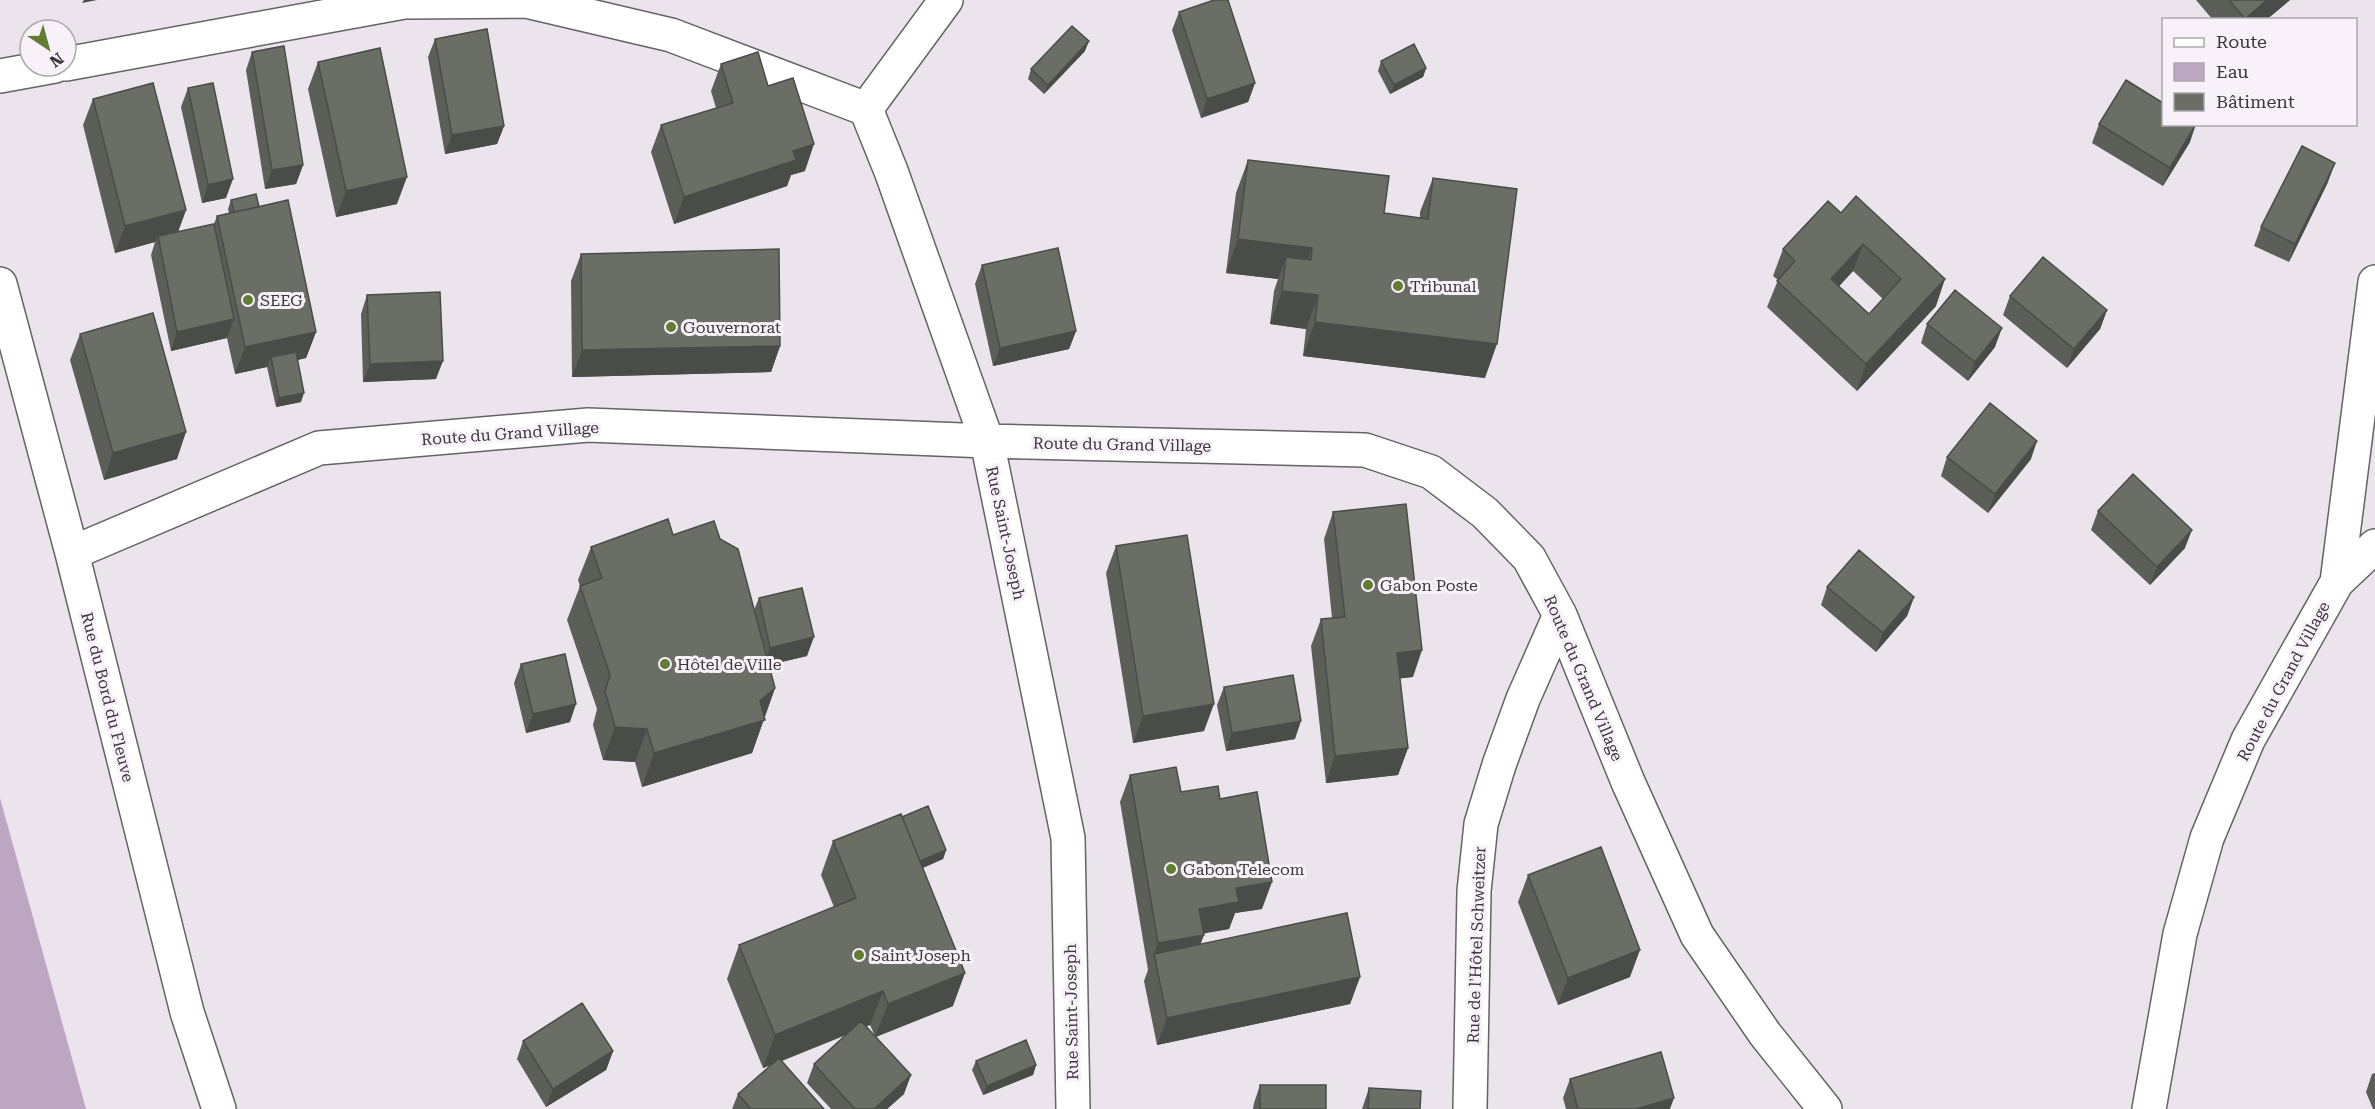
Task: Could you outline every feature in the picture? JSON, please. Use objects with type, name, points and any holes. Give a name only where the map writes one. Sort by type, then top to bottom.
[{"type":"street","points":[[78,62],[404,2],[526,1],[671,35],[866,109],[946,0]]},
{"type":"street","points":[[0,76],[18,73]]},
{"type":"street","name":"Rue Saint-Joseph","points":[[866,109],[895,183],[987,441],[1068,838],[1073,1109]]},
{"type":"street","points":[[2337,582],[2375,282]]},
{"type":"street","name":"Rue du Bord du Fleuve","points":[[0,284],[72,553],[187,1012],[219,1109]]},
{"type":"street","name":"Route du Grand Village","points":[[72,553],[319,448],[588,425],[987,441],[1365,450],[1431,472],[1485,513],[1529,558],[1560,615],[1637,801],[1697,935],[1765,1034],[1825,1109]]},
{"type":"street","name":"Route du Grand Village","points":[[2149,1109],[2180,934],[2207,838],[2248,740],[2337,582],[2375,546]]},
{"type":"street","name":"Rue de l'Hôtel Schweitzer","points":[[1470,1109],[1474,891],[1481,824],[1523,699],[1560,615]]},
{"type":"water","points":[[0,798],[86,1109],[0,1109]]},
{"type":"building","points":[[1214,0],[1228,0],[1255,83],[1207,99],[1179,12]]},
{"type":"building","points":[[2229,0],[2267,0],[2246,18]]},
{"type":"building","points":[[1072,26],[1089,41],[1048,85],[1031,69]]},
{"type":"building","points":[[487,29],[504,126],[452,135],[435,39]]},
{"type":"building","points":[[1414,44],[1426,68],[1394,85],[1381,61]]},
{"type":"building","points":[[284,46],[303,165],[272,170],[252,52]]},
{"type":"building","points":[[380,48],[407,177],[346,191],[318,62]]},
{"type":"building","points":[[758,52],[768,86],[793,78],[814,144],[793,151],[796,160],[684,197],[661,125],[733,103],[721,64]]},
{"type":"building","points":[[2126,80],[2162,102],[2162,126],[2195,126],[2170,168],[2099,124]]},
{"type":"building","points":[[153,83],[186,210],[125,226],[93,99]]},
{"type":"building","points":[[213,83],[233,179],[208,185],[188,88]]},
{"type":"building","points":[[2302,146],[2335,163],[2295,244],[2261,227]]},
{"type":"building","name":"Tribunal","points":[[1248,160],[1389,176],[1384,213],[1428,219],[1433,178],[1517,189],[1497,344],[1315,322],[1318,295],[1282,291],[1286,257],[1311,260],[1312,248],[1238,239]]},
{"type":"building","points":[[256,194],[259,207],[234,212],[231,200]]},
{"type":"building","points":[[1856,196],[1945,279],[1866,364],[1777,281],[1795,261],[1783,249],[1828,201],[1841,213]],"holes":[[[1863,244],[1901,279],[1869,314],[1831,279]]]},
{"type":"building","points":[[288,200],[316,332],[245,347],[217,216]]},
{"type":"building","points":[[214,224],[234,319],[177,332],[158,236]]},
{"type":"building","points":[[1058,248],[1076,331],[1000,348],[982,265]]},
{"type":"building","name":"Gouvernorat","points":[[779,249],[780,346],[582,350],[581,254]]},
{"type":"building","points":[[2043,257],[2107,310],[2074,349],[2010,296]]},
{"type":"building","points":[[1955,290],[2002,328],[1975,362],[1927,324]]},
{"type":"building","points":[[440,292],[443,361],[370,364],[367,295]]},
{"type":"building","points":[[153,313],[186,432],[113,453],[80,334]]},
{"type":"building","points":[[296,352],[304,393],[279,398],[271,357]]},
{"type":"building","points":[[1990,403],[2037,441],[1995,494],[1947,457]]},
{"type":"building","points":[[2133,474],[2192,530],[2157,567],[2098,511]]},
{"type":"building","points":[[1406,504],[1422,650],[1397,653],[1408,748],[1335,756],[1321,619],[1345,617],[1333,512]]},
{"type":"building","name":"Hôtel de Ville","points":[[668,519],[673,535],[714,521],[720,539],[738,549],[775,688],[760,701],[765,720],[654,753],[647,729],[615,727],[605,691],[610,675],[580,586],[602,578],[591,547]]},
{"type":"building","points":[[1187,535],[1214,704],[1143,716],[1116,546]]},
{"type":"building","points":[[1859,550],[1914,597],[1883,633],[1827,587]]},
{"type":"building","points":[[802,588],[814,637],[770,648],[759,598]]},
{"type":"building","points":[[565,654],[576,704],[533,714],[521,664]]},
{"type":"building","points":[[1293,675],[1301,721],[1232,733],[1224,687]]},
{"type":"building","points":[[1176,767],[1181,792],[1218,786],[1220,799],[1257,792],[1272,882],[1236,888],[1239,902],[1199,909],[1204,935],[1158,943],[1130,775]]},
{"type":"building","points":[[928,806],[946,850],[920,861],[902,817]]},
{"type":"building","name":"Saint Joseph","points":[[901,814],[965,973],[888,1004],[883,991],[775,1035],[739,945],[856,898],[833,841]]},
{"type":"building","points":[[1601,847],[1640,950],[1568,978],[1528,875]]},
{"type":"building","points":[[1347,913],[1360,977],[1167,1018],[1154,954]]},
{"type":"building","points":[[582,1003],[613,1051],[553,1089],[523,1041]]},
{"type":"building","points":[[861,1021],[911,1075],[874,1109],[855,1109],[814,1064]]},
{"type":"building","points":[[1026,1040],[1036,1065],[987,1086],[976,1061]]},
{"type":"building","points":[[1661,1052],[1674,1098],[1636,1109],[1578,1109],[1570,1079]]},
{"type":"building","points":[[779,1058],[824,1109],[751,1109],[738,1094]]},
{"type":"building","points":[[1260,1085],[1326,1085],[1326,1109],[1260,1109]]},
{"type":"building","points":[[1369,1088],[1421,1091],[1420,1109],[1368,1109]]},
{"type":"place","name":"Tribunal","points":[[1398,286]]},
{"type":"place","name":"SEEG","points":[[248,300]]},
{"type":"place","name":"Gouvernorat","points":[[671,327]]},
{"type":"place","name":"Gabon Poste","points":[[1368,585]]},
{"type":"place","name":"Hôtel de Ville","points":[[665,664]]},
{"type":"place","name":"Gabon Telecom","points":[[1171,869]]},
{"type":"place","name":"Saint Joseph","points":[[859,955]]}]
